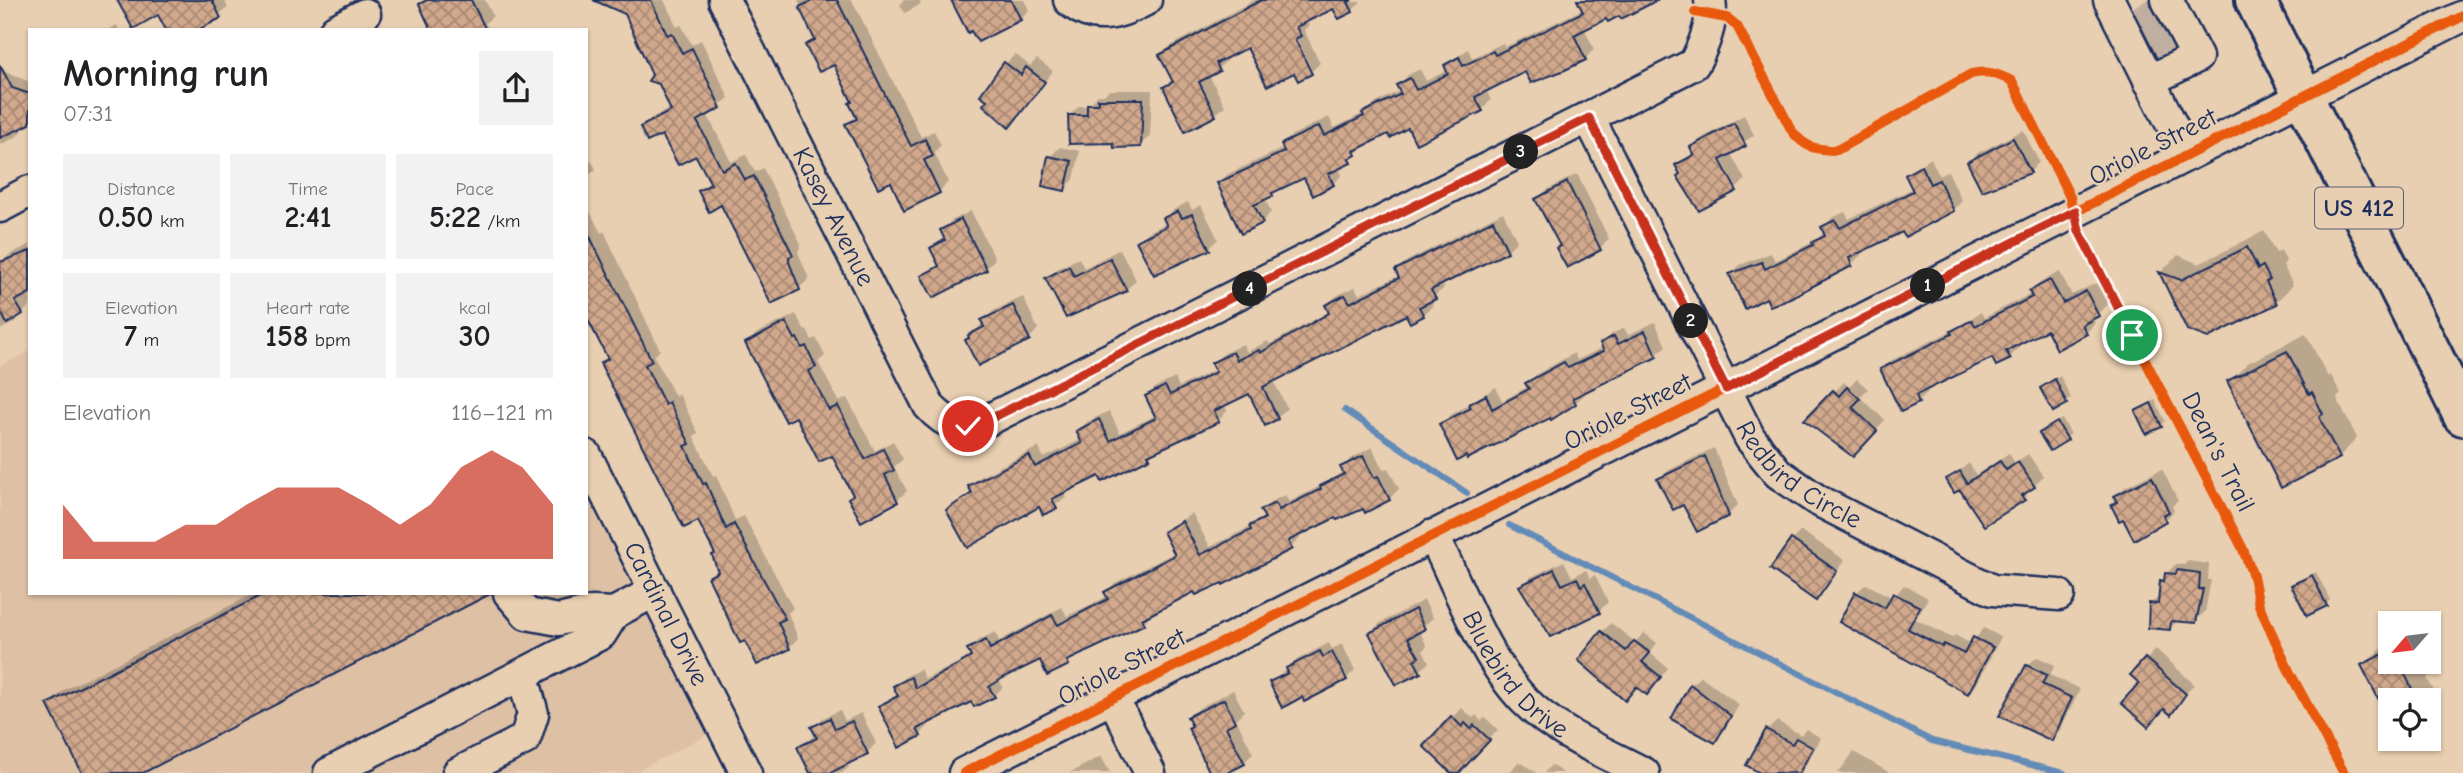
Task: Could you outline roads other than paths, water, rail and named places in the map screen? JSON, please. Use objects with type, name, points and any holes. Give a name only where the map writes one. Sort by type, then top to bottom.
[{"type":"highway","name":"US 412","points":[[2255,0],[2463,416]]},
{"type":"street","name":"Kasey Avenue","points":[[724,0],[929,406],[953,426],[968,426],[986,421],[1589,118]]},
{"type":"street","points":[[1069,0],[1087,13],[1105,16],[1146,0]]},
{"type":"street","points":[[1589,118],[1694,64],[1703,47],[1710,7]]},
{"type":"street","points":[[339,28],[365,15]]},
{"type":"street","name":"Oriole Street","points":[[964,773],[2463,16]]},
{"type":"street","points":[[2145,19],[2197,57],[2150,81]]},
{"type":"street","points":[[2145,19],[2150,81],[2187,155]]},
{"type":"street","name":"Redbird Circle","points":[[1589,118],[1750,438],[1778,473],[1817,500],[1992,590],[2059,595]]},
{"type":"street","points":[[0,207],[28,192]]},
{"type":"street","name":"Cardinal Drive","points":[[588,459],[746,773]]},
{"type":"street","name":"Bluebird Drive","points":[[1433,535],[1497,666],[1525,701],[1558,727],[1644,773]]},
{"type":"street","points":[[329,773],[601,634],[614,613],[655,591]]},
{"type":"street","points":[[511,595],[527,614],[542,619],[559,620],[592,612],[614,613]]},
{"type":"street","points":[[458,773],[525,739],[533,714],[523,676]]},
{"type":"street","points":[[1113,698],[1150,773]]},
{"type":"waterway","points":[[1345,410],[1467,493]]},
{"type":"waterway","points":[[1509,525],[1932,741],[2064,773]]},
{"type":"tunnel","points":[[2138,22],[2158,11]]},
{"type":"tunnel","points":[[2149,45],[2169,34]]}]
